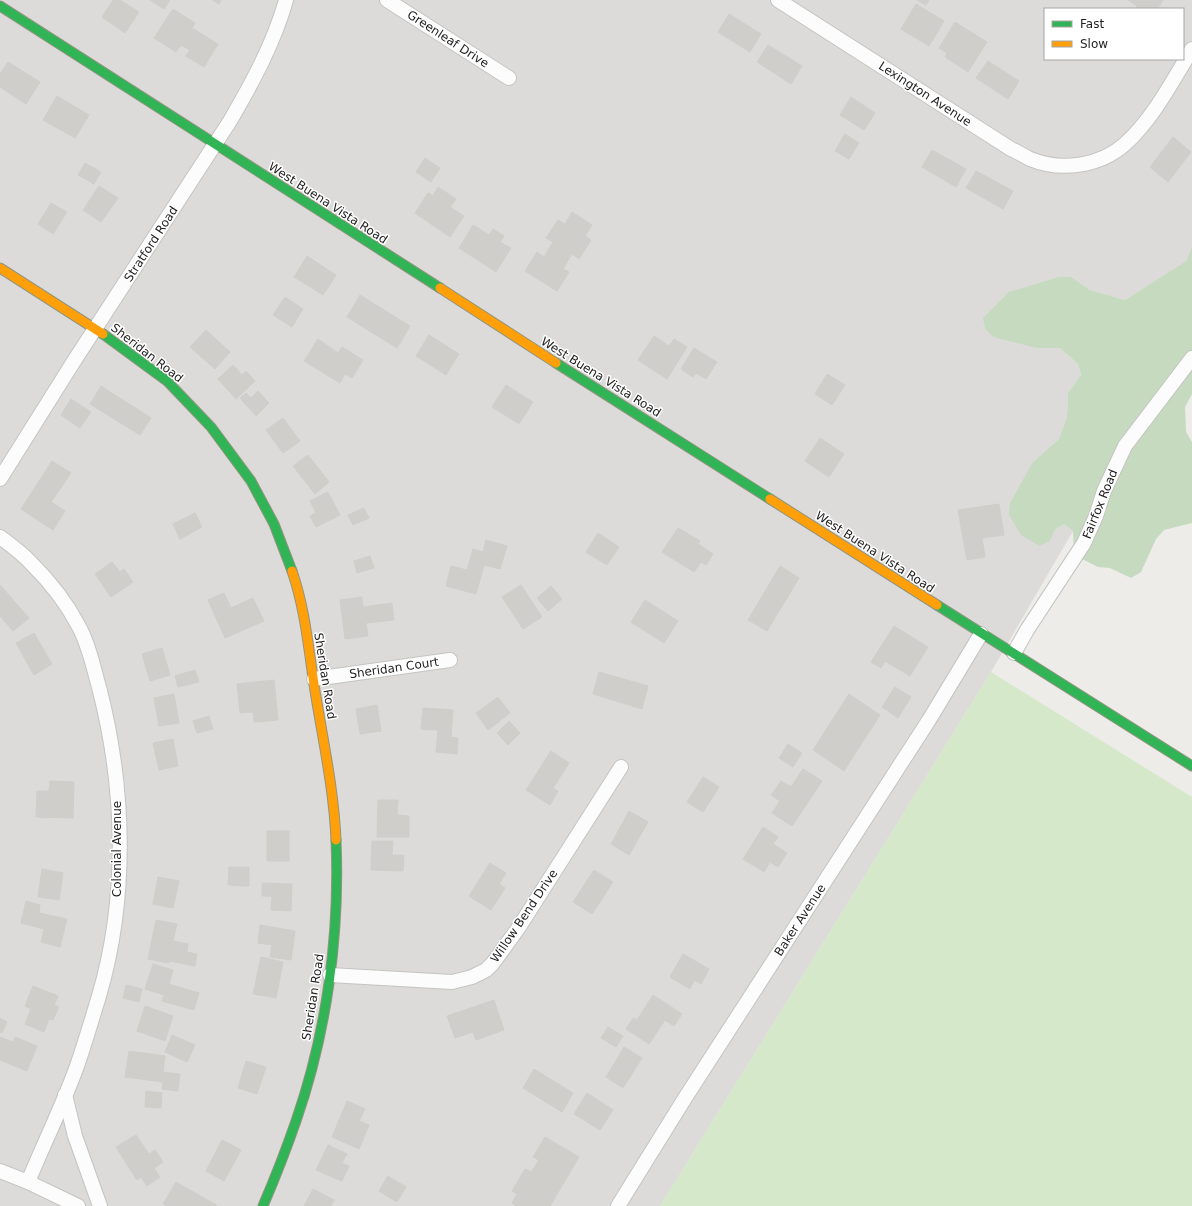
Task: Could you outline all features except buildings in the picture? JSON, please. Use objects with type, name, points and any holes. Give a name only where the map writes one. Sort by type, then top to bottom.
[{"type":"street","name":"Stratford Road","points":[[0,479],[230,121],[266,53],[286,0]]},
{"type":"street","name":"Greenleaf Drive","points":[[387,0],[509,78]]},
{"type":"street","name":"Lexington Avenue","points":[[778,0],[1011,149],[1030,159],[1048,164],[1068,166],[1086,164],[1102,158],[1125,144],[1153,111],[1192,49]]},
{"type":"street","name":"West Buena Vista Road","points":[[0,6],[981,634],[1192,766]]},
{"type":"street","name":"Sheridan Road","points":[[0,268],[96,329],[166,381],[212,427],[251,481],[274,524],[290,561],[298,588],[330,784],[336,845],[335,910],[330,975],[313,1065],[290,1142],[263,1206]]},
{"type":"street","name":"Fairfox Road","points":[[1014,654],[1027,630],[1084,543],[1096,516],[1104,491],[1125,446],[1192,358]]},
{"type":"street","name":"Colonial Avenue","points":[[0,537],[31,563],[63,600],[79,627],[93,664],[108,724],[117,783],[120,835],[116,912],[109,956],[99,994],[77,1065],[28,1182]]},
{"type":"street","name":"Baker Avenue","points":[[618,1206],[684,1098],[929,720],[981,634]]},
{"type":"street","name":"Sheridan Court","points":[[314,679],[450,660]]},
{"type":"street","name":"Willow Bend Drive","points":[[330,975],[452,982],[486,970],[493,963],[519,927],[621,767]]},
{"type":"street","points":[[65,1095],[75,1136],[100,1206]]},
{"type":"street","points":[[0,1171],[28,1182],[78,1206]]},
{"type":"shaded area","points":[[0,0],[1192,0],[1192,247],[1186,261],[1125,300],[1090,290],[1071,277],[1037,348],[1060,348],[1078,364],[1081,375],[1068,393],[1067,417],[1059,439],[1033,462],[1050,541],[1055,530],[1064,524],[1073,531],[991,672],[660,1206],[0,1206]]},
{"type":"green space","points":[[1192,247],[1192,394],[1185,407],[1186,432],[1192,442],[1192,523],[1164,530],[1156,539],[1141,572],[1131,578],[1110,568],[1098,567],[1074,555],[1073,531],[1064,524],[1055,530],[1050,541],[1039,546],[1021,535],[1009,515],[1010,503],[1033,462],[1059,439],[1067,417],[1068,393],[1081,375],[1078,364],[1060,348],[1037,348],[993,337],[985,328],[983,318],[1009,292],[1059,277],[1071,277],[1090,290],[1125,300],[1186,261]]},
{"type":"green space","points":[[991,672],[1192,797],[1192,1206],[660,1206]]},
{"type":"traffic: fast","points":[[0,6],[440,288]]},
{"type":"traffic: fast","points":[[103,334],[167,381],[211,427],[251,481],[274,524],[292,571]]},
{"type":"traffic: fast","points":[[556,363],[770,499]]},
{"type":"traffic: fast","points":[[937,605],[1192,766]]},
{"type":"traffic: fast","points":[[263,1206],[296,1121],[307,1087],[323,1018],[329,982],[336,911],[336,840]]},
{"type":"traffic: slow","points":[[0,268],[103,334]]},
{"type":"traffic: slow","points":[[440,288],[556,363]]},
{"type":"traffic: slow","points":[[770,499],[937,605]]},
{"type":"traffic: slow","points":[[292,571],[301,602],[307,633],[331,786],[336,840]]}]
